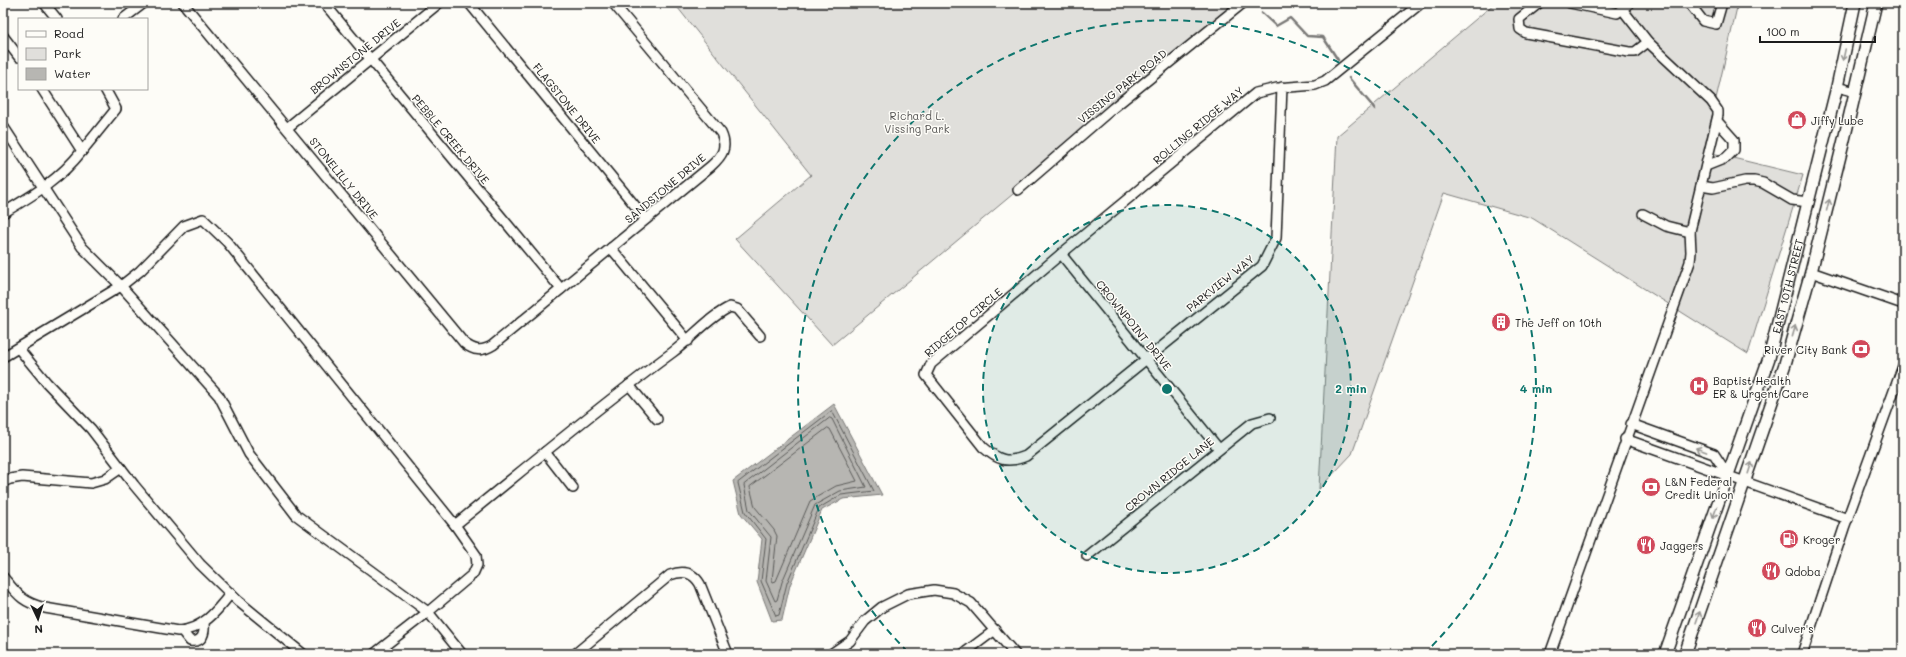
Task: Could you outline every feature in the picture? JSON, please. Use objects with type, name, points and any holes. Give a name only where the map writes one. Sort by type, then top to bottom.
[{"type":"main road","name":"EAST 10TH STREET","points":[[1665,654],[1769,358],[1837,87],[1855,3]]},
{"type":"main road","name":"EAST 10TH STREET","points":[[1685,654],[1785,364],[1811,272],[1856,92],[1876,3]]},
{"type":"street","points":[[44,3],[56,18]]},
{"type":"street","points":[[124,18],[144,3]]},
{"type":"street","name":"STONELILLY DRIVE","points":[[184,3],[464,343],[471,349],[479,351],[493,346]]},
{"type":"street","name":"PEBBLE CREEK DRIVE","points":[[324,3],[561,289]]},
{"type":"street","name":"BROWNSTONE DRIVE","points":[[287,128],[439,3]]},
{"type":"street","name":"FLAGSTONE DRIVE","points":[[469,3],[646,219]]},
{"type":"street","name":"SANDSTONE DRIVE","points":[[493,346],[721,157],[725,148],[721,133],[613,3]]},
{"type":"street","name":"VISSING PARK ROAD","points":[[1018,190],[1113,108],[1243,3]]},
{"type":"street","name":"ROLLING RIDGE WAY","points":[[1061,254],[1256,93],[1282,87],[1315,86],[1325,81],[1421,3]]},
{"type":"street","points":[[1539,3],[1519,19],[1520,29],[1526,33],[1630,52],[1635,52],[1648,42]]},
{"type":"street","points":[[1570,3],[1617,13],[1630,3]]},
{"type":"street","points":[[1689,3],[1703,21],[1716,24],[1722,3]]},
{"type":"street","points":[[1550,654],[1630,424],[1690,262],[1690,232],[1717,121],[1718,111],[1711,101],[1648,42],[1622,9]]},
{"type":"street","points":[[3,36],[18,56]]},
{"type":"street","name":"PARKVIEW WAY","points":[[1146,358],[1262,266],[1276,238],[1282,87]]},
{"type":"street","points":[[1837,87],[1856,92]]},
{"type":"street","points":[[43,90],[82,150]]},
{"type":"street","points":[[3,213],[43,190],[72,163],[116,108],[106,90]]},
{"type":"street","points":[[1706,166],[1718,163],[1734,150],[1734,140],[1717,121]]},
{"type":"street","points":[[3,126],[43,190],[82,247],[121,286],[219,396],[249,454],[296,515],[428,612],[462,654]]},
{"type":"street","points":[[1701,186],[1713,188],[1744,181],[1754,181],[1763,183],[1792,200],[1809,202]]},
{"type":"street","points":[[1643,214],[1666,226],[1690,232]]},
{"type":"street","points":[[3,357],[19,349],[121,286],[140,271],[184,226],[203,219],[227,242],[455,525],[476,555],[477,565],[473,574],[428,612],[374,654]]},
{"type":"street","points":[[611,248],[688,341]]},
{"type":"street","name":"RIDGETOP CIRCLE","points":[[1061,254],[931,364],[926,374],[983,447],[994,456],[1002,460],[1015,461],[1026,456],[1146,358]]},
{"type":"street","name":"CROWNPOINT DRIVE","points":[[1061,254],[1219,449]]},
{"type":"street","points":[[1811,272],[1903,304]]},
{"type":"street","points":[[455,525],[629,385],[688,341],[721,312],[730,307],[737,309],[760,336]]},
{"type":"street","points":[[19,349],[47,383],[91,429],[200,564],[231,593],[303,654]]},
{"type":"street","points":[[1802,654],[1848,519],[1903,366]]},
{"type":"street","points":[[629,385],[657,418]]},
{"type":"street","name":"CROWN RIDGE LANE","points":[[1087,556],[1252,423],[1270,418]]},
{"type":"street","points":[[1630,424],[1714,454],[1728,475]]},
{"type":"street","points":[[1625,439],[1848,519]]},
{"type":"street","points":[[545,452],[574,488]]},
{"type":"street","points":[[3,482],[22,477],[91,483],[105,479],[121,468]]},
{"type":"street","points":[[575,654],[670,575],[683,572],[695,577],[700,584],[728,654]]},
{"type":"street","points":[[3,577],[18,595],[30,604],[45,608],[182,631],[196,628],[204,622],[231,593]]},
{"type":"street","points":[[831,654],[850,641],[865,621],[882,607],[908,594],[934,590],[953,593],[971,603],[1015,654]]},
{"type":"street","points":[[962,654],[995,630]]},
{"type":"green space","name":"Richard L. Vissing Park","points":[[674,3],[1242,3],[832,345],[735,239],[811,175]]},
{"type":"green space","points":[[1495,3],[1738,3],[1704,151],[1803,175],[1748,354],[1532,218],[1444,193],[1352,454],[1319,489],[1337,136]]},
{"type":"water","points":[[834,404],[882,495],[843,499],[822,510],[790,585],[782,620],[772,621],[757,582],[762,539],[741,514],[733,481]]},
{"type":"waterway","points":[[1262,13],[1276,26],[1290,18],[1307,36],[1323,37],[1338,60]]},
{"type":"waterway","points":[[1349,78],[1375,109]]},
{"type":"place","name":"Jiffy Lube","points":[[1797,120]]},
{"type":"place","name":"The Jeff on 10th","points":[[1501,322]]},
{"type":"place","name":"River City Bank","points":[[1861,349]]},
{"type":"place","name":"Baptist Health ER & Urgent Care","points":[[1699,386]]},
{"type":"place","name":"L&N Federal Credit Union","points":[[1651,487]]},
{"type":"place","name":"Kroger","points":[[1789,539]]},
{"type":"place","name":"Jaggers","points":[[1646,545]]},
{"type":"place","name":"Qdoba","points":[[1771,571]]},
{"type":"place","name":"Culver's","points":[[1757,628]]}]
